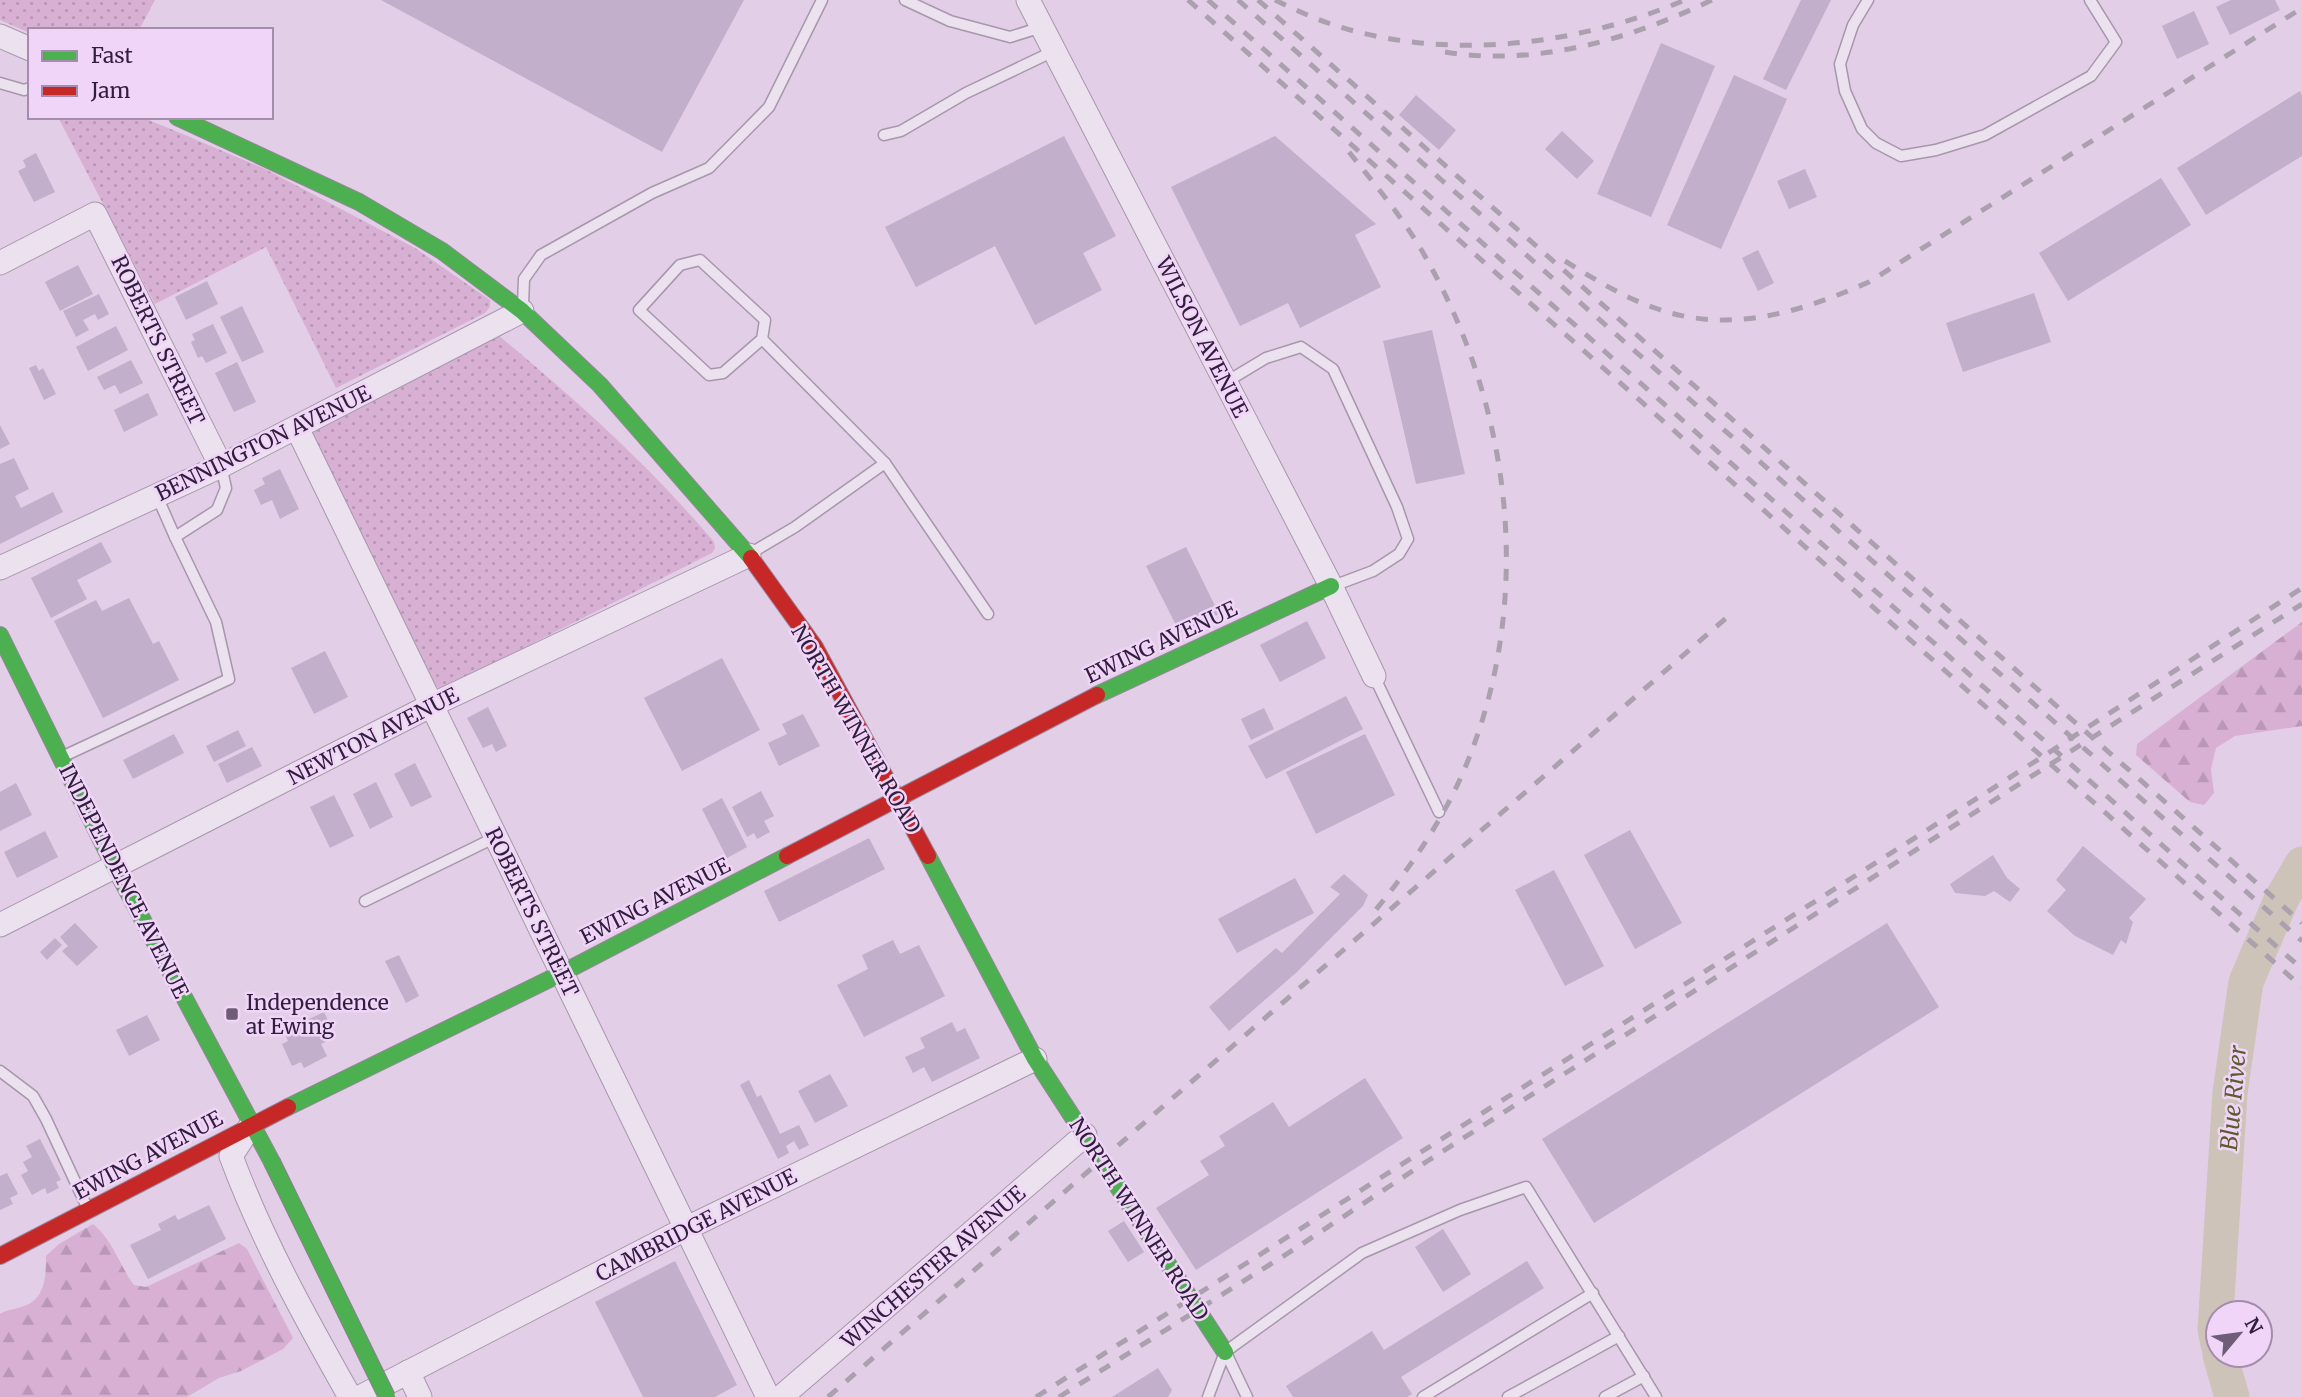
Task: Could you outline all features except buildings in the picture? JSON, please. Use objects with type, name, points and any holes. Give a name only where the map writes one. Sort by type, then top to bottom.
[{"type":"street","name":"WILSON AVENUE","points":[[1028,0],[1331,586],[1374,676]]},
{"type":"street","points":[[0,36],[28,48]]},
{"type":"street","name":"NORTH WINNER ROAD","points":[[181,119],[359,202],[442,251],[522,311],[600,385],[749,555],[815,648],[1035,1059],[1225,1352]]},
{"type":"street","name":"ROBERTS STREET","points":[[2,256],[95,214],[221,466]]},
{"type":"street","name":"BENNINGTON AVENUE","points":[[0,568],[221,466],[522,311]]},
{"type":"street","name":"ROBERTS STREET","points":[[297,428],[768,1397]]},
{"type":"street","name":"NEWTON AVENUE","points":[[0,925],[432,705],[749,555]]},
{"type":"street","name":"EWING AVENUE","points":[[0,1256],[252,1125],[562,973],[1084,701],[1331,586]]},
{"type":"street","name":"INDEPENDENCE AVENUE","points":[[0,635],[114,866],[272,1162],[387,1397]]},
{"type":"street","name":"CAMBRIDGE AVENUE","points":[[360,1397],[685,1229],[1035,1059]]},
{"type":"street","points":[[252,1125],[231,1156],[249,1205],[314,1334],[350,1397]]},
{"type":"street","name":"WINCHESTER AVENUE","points":[[782,1397],[1085,1135]]},
{"type":"street","points":[[408,1372],[420,1397]]},
{"type":"lane","points":[[522,311],[524,279],[541,255],[652,193],[709,168],[769,107],[822,0]]},
{"type":"lane","points":[[905,0],[950,21],[997,34],[1017,36],[1042,27]]},
{"type":"lane","points":[[1868,0],[1853,25],[1840,64],[1845,91],[1862,128],[1876,143],[1901,156],[1936,150],[1985,135],[2091,76],[2116,42],[2090,0]]},
{"type":"lane","points":[[884,135],[901,131],[966,93],[1054,51]]},
{"type":"lane","points":[[0,83],[24,90],[28,89]]},
{"type":"lane","points":[[700,260],[765,320],[762,339],[723,373],[709,375],[639,310],[680,265],[700,260]]},
{"type":"lane","points":[[762,339],[885,463],[988,614]]},
{"type":"lane","points":[[1226,382],[1266,358],[1301,347],[1332,369],[1397,507],[1408,539],[1399,554],[1374,571],[1331,586]]},
{"type":"lane","points":[[749,555],[795,527],[885,463]]},
{"type":"lane","points":[[176,537],[218,510],[226,488],[221,466]]},
{"type":"lane","points":[[60,758],[229,679],[216,622],[157,496]]},
{"type":"lane","points":[[1374,676],[1439,812]]},
{"type":"lane","points":[[365,901],[496,837]]},
{"type":"lane","points":[[0,1071],[33,1096],[89,1210]]},
{"type":"lane","points":[[1208,1397],[1225,1352],[1362,1253],[1460,1210],[1525,1187],[1656,1397]]},
{"type":"lane","points":[[1423,1397],[1593,1293]]},
{"type":"lane","points":[[1508,1397],[1619,1336]]},
{"type":"lane","points":[[1225,1352],[1247,1397]]},
{"type":"lane","points":[[1605,1397],[1644,1376]]},
{"type":"green space","points":[[0,0],[155,0],[140,28],[28,28],[28,32],[0,20]]},
{"type":"green space","points":[[59,119],[146,119],[265,169],[415,248],[490,300],[490,307],[485,313],[336,388],[266,247],[155,304]]},
{"type":"green space","points":[[498,335],[583,408],[664,486],[714,542],[715,548],[712,553],[444,688],[438,688],[433,683],[312,437],[311,430]]},
{"type":"green space","points":[[2302,622],[2302,726],[2235,736],[2216,748],[2211,769],[2214,793],[2204,805],[2190,802],[2136,755],[2137,744]]},
{"type":"green space","points":[[93,1224],[106,1237],[134,1285],[146,1287],[239,1243],[247,1249],[293,1338],[283,1349],[241,1371],[219,1378],[187,1397],[0,1397],[0,1314],[33,1301],[44,1284],[46,1256],[59,1244]]},
{"type":"waterway","name":"Blue River","points":[[2217,1299],[2230,1093],[2246,982],[2282,898],[2302,864]]},
{"type":"waterway","name":"Blue River","points":[[2224,1369],[2232,1397]]},
{"type":"railway","points":[[1188,0],[2302,987]]},
{"type":"railway","points":[[1208,0],[2302,969]]},
{"type":"railway","points":[[1238,0],[2302,941]]},
{"type":"railway","points":[[1258,0],[2302,923]]},
{"type":"railway","points":[[1275,0],[1331,24],[1383,37],[1470,45],[1514,43],[1602,28],[1685,0]]},
{"type":"railway","points":[[1445,52],[1514,56],[1582,46],[1649,27],[1712,0]]},
{"type":"railway","points":[[1565,261],[1632,299],[1683,316],[1737,320],[1791,311],[1817,303],[1869,282],[2302,8]]},
{"type":"railway","points":[[1349,152],[1418,244],[1456,319],[1479,382],[1496,447],[1505,514],[1506,581],[1499,648],[1484,713],[1461,777],[1442,814],[1408,868],[1369,918]]},
{"type":"railway","points":[[1036,1397],[2042,757],[2302,588]]},
{"type":"railway","points":[[1059,1397],[2302,604]]},
{"type":"railway","points":[[828,1397],[1732,613]]},
{"type":"traffic: fast","points":[[181,119],[359,202],[442,251],[522,311],[600,385],[751,558]]},
{"type":"traffic: fast","points":[[1097,695],[1331,586]]},
{"type":"traffic: fast","points":[[0,635],[114,866],[272,1162]]},
{"type":"traffic: fast","points":[[288,1107],[562,973],[787,856]]},
{"type":"traffic: fast","points":[[928,856],[1035,1059],[1225,1352]]},
{"type":"traffic: fast","points":[[272,1162],[387,1397]]},
{"type":"traffic: jam","points":[[751,558],[815,647],[928,856]]},
{"type":"traffic: jam","points":[[787,856],[1097,695]]},
{"type":"traffic: jam","points":[[0,1256],[288,1107]]},
{"type":"place","name":"Independence at Ewing","points":[[232,1014]]}]
